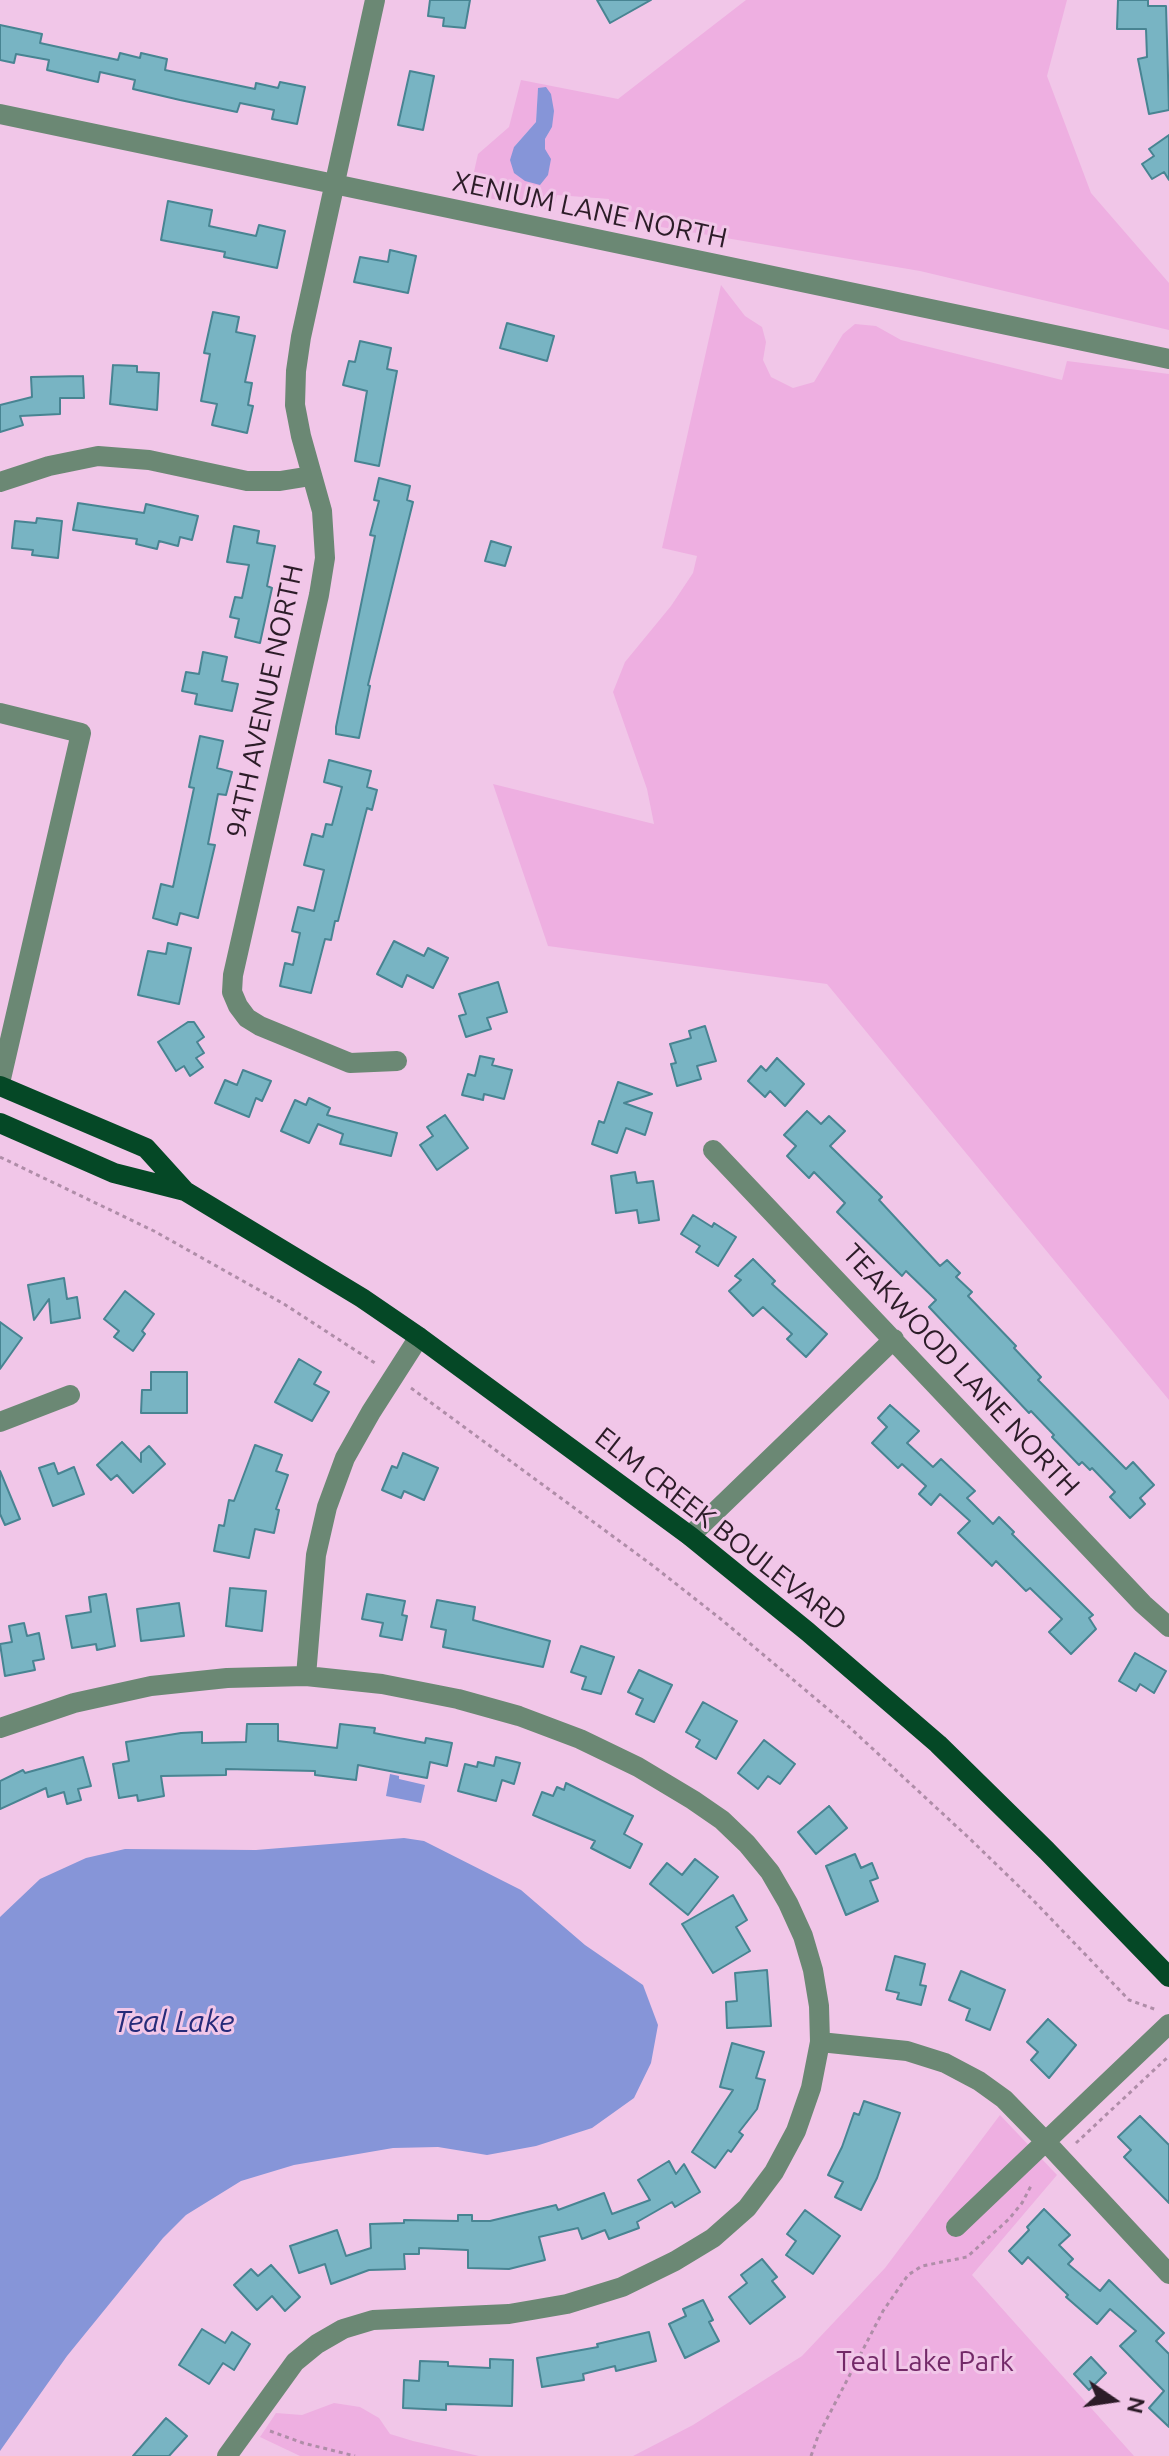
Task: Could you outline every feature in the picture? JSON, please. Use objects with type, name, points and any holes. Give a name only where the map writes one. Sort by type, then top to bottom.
[{"type":"main road","name":"ELM CREEK BOULEVARD","points":[[0,1084],[146,1148],[185,1191],[362,1298],[690,1536],[938,1744],[1169,1977]]},
{"type":"main road","name":"ELM CREEK BOULEVARD","points":[[0,1123],[114,1173],[185,1191]]},
{"type":"street","name":"94TH AVENUE NORTH","points":[[375,0],[296,371],[295,405],[323,523],[325,558],[233,975],[232,992],[247,1018],[260,1026],[350,1063],[397,1061]]},
{"type":"street","name":"XENIUM LANE NORTH","points":[[0,114],[1169,359]]},
{"type":"street","points":[[0,482],[49,466],[106,456],[149,460],[247,481],[280,481],[311,476]]},
{"type":"street","points":[[0,713],[81,733],[0,1084]]},
{"type":"street","name":"TEAKWOOD LANE NORTH","points":[[713,1150],[1143,1604],[1169,1627]]},
{"type":"street","points":[[306,1676],[316,1555],[327,1507],[345,1458],[419,1337]]},
{"type":"street","points":[[690,1536],[894,1339]]},
{"type":"street","points":[[0,1422],[70,1395]]},
{"type":"street","points":[[0,1728],[74,1703],[151,1686],[227,1678],[306,1676],[421,1690],[519,1716],[580,1739],[638,1767],[722,1820],[770,1872],[788,1903],[813,1970],[819,2006],[820,2042],[811,2088],[796,2131],[774,2172],[747,2208],[713,2238],[622,2287],[567,2304],[509,2314],[373,2320],[343,2329],[295,2362],[227,2456]]},
{"type":"street","points":[[956,2227],[1169,2024]]},
{"type":"street","points":[[820,2042],[907,2051],[945,2063],[979,2081],[1004,2099],[1169,2274]]},
{"type":"path","points":[[0,1157],[154,1231],[284,1304],[395,1376],[652,1565],[847,1725],[1032,1899],[1129,2000],[1155,2008]]},
{"type":"path","points":[[1072,2146],[1169,2056]]},
{"type":"path","points":[[811,2456],[818,2436],[883,2311],[908,2275],[922,2266],[967,2257],[1009,2219],[1034,2180]]},
{"type":"path","points":[[251,2422],[303,2443],[355,2456]]},
{"type":"green space","points":[[746,0],[1067,0],[1047,76],[1091,193],[1169,283],[1169,330],[920,271],[608,218],[609,199],[557,195],[553,211],[469,194],[478,154],[509,127],[521,80],[618,99]],"holes":[[[538,89],[552,127],[545,139],[545,150],[514,147],[536,122]]]},
{"type":"green space","points":[[721,285],[745,316],[762,327],[766,342],[763,360],[771,377],[793,388],[814,382],[843,334],[855,324],[876,326],[901,340],[1062,380],[1067,361],[1169,374],[1169,1400],[827,984],[548,946],[493,784],[654,824],[647,789],[613,692],[625,662],[671,606],[693,573],[697,556],[662,548]]},
{"type":"green space","name":"Teal Lake Park","points":[[1000,2115],[1057,2175],[972,2275],[1134,2456],[633,2456],[693,2425],[802,2356],[885,2268]]},
{"type":"green space","points":[[334,2403],[360,2407],[379,2418],[390,2434],[479,2456],[300,2456],[260,2437],[276,2413],[302,2415]]},
{"type":"water","points":[[546,87],[551,94],[554,111],[552,127],[545,139],[545,149],[551,159],[548,175],[540,185],[525,181],[514,173],[510,160],[514,147],[536,122],[538,88]]},
{"type":"water","points":[[390,1774],[425,1785],[421,1803],[386,1796]]},
{"type":"water","name":"Teal Lake","points":[[404,1838],[424,1841],[521,1890],[585,1945],[643,1985],[658,2025],[651,2063],[634,2098],[592,2128],[536,2146],[487,2155],[438,2147],[393,2148],[294,2165],[241,2181],[186,2215],[163,2238],[67,2356],[0,2451],[0,1917],[40,1879],[86,1858],[125,1849],[256,1850]]},
{"type":"building","points":[[430,0],[470,0],[465,28],[443,26],[444,18],[428,16]]},
{"type":"building","points":[[597,0],[651,0],[610,23]]},
{"type":"building","points":[[1118,0],[1148,0],[1148,6],[1166,6],[1169,110],[1149,114],[1138,59],[1147,57],[1146,29],[1117,29]]},
{"type":"building","points":[[0,25],[42,34],[40,43],[118,60],[120,53],[140,58],[141,53],[167,59],[165,70],[255,89],[256,83],[278,88],[280,82],[305,87],[297,124],[272,119],[274,110],[240,103],[237,112],[133,89],[135,80],[100,72],[98,82],[47,70],[49,60],[16,54],[14,63],[0,60]]},
{"type":"building","points":[[410,71],[434,76],[423,130],[398,125]]},
{"type":"building","points":[[1169,135],[1169,180],[1164,172],[1152,179],[1142,164],[1154,156],[1149,149]]},
{"type":"building","points":[[168,201],[212,210],[209,226],[256,236],[259,225],[285,231],[277,268],[224,257],[225,252],[161,240]]},
{"type":"building","points":[[390,250],[416,256],[408,293],[354,282],[360,257],[388,262]]},
{"type":"building","points":[[213,312],[239,317],[236,332],[255,336],[245,382],[252,383],[248,405],[253,406],[247,433],[212,425],[217,404],[201,401],[210,354],[204,353]]},
{"type":"building","points":[[507,323],[554,336],[547,361],[500,348]]},
{"type":"building","points":[[360,341],[391,348],[387,369],[397,371],[379,466],[355,461],[367,391],[343,385],[349,361],[355,362]]},
{"type":"building","points":[[113,365],[137,366],[137,372],[159,373],[157,410],[110,404]]},
{"type":"building","points":[[83,376],[84,398],[60,398],[60,414],[20,416],[23,425],[0,432],[0,405],[32,397],[31,377]]},
{"type":"building","points":[[379,478],[410,486],[407,500],[413,502],[368,685],[359,738],[336,734],[336,727],[375,536],[370,535],[379,501],[374,500]]},
{"type":"building","points":[[78,503],[144,513],[146,504],[198,516],[192,540],[180,537],[178,546],[159,541],[157,549],[136,544],[137,539],[73,530]]},
{"type":"building","points":[[37,518],[62,521],[58,558],[32,555],[33,550],[12,548],[15,521],[36,523]]},
{"type":"building","points":[[234,526],[259,531],[257,543],[275,546],[267,586],[272,588],[260,643],[235,637],[239,619],[230,617],[235,597],[242,598],[249,565],[227,562]]},
{"type":"building","points":[[491,541],[511,547],[505,566],[485,561]]},
{"type":"building","points":[[203,652],[227,657],[222,681],[238,684],[232,711],[195,704],[197,694],[182,691],[186,672],[199,674]]},
{"type":"building","points":[[200,736],[223,741],[217,768],[232,772],[226,795],[218,794],[208,844],[215,845],[198,918],[180,913],[177,925],[153,918],[161,884],[173,887],[194,788],[189,787]]},
{"type":"building","points":[[329,760],[371,771],[367,787],[377,790],[372,810],[367,808],[338,921],[335,921],[331,940],[325,939],[311,993],[280,986],[285,963],[293,965],[300,933],[292,931],[298,907],[314,911],[324,870],[304,865],[312,834],[323,837],[326,824],[332,825],[342,787],[324,782]]},
{"type":"building","points":[[394,941],[424,956],[428,948],[448,958],[433,988],[407,975],[402,987],[377,974]]},
{"type":"building","points":[[168,943],[191,948],[179,1004],[138,995],[148,951],[166,954]]},
{"type":"building","points":[[498,982],[507,1012],[487,1018],[491,1029],[466,1037],[459,1016],[466,1014],[459,994]]},
{"type":"building","points":[[188,1022],[194,1022],[204,1037],[197,1042],[204,1053],[196,1058],[203,1067],[190,1076],[184,1066],[176,1071],[158,1042]]},
{"type":"building","points":[[705,1026],[716,1061],[697,1066],[701,1079],[677,1086],[671,1064],[676,1063],[670,1044],[691,1038],[689,1031]]},
{"type":"building","points":[[480,1056],[494,1059],[492,1065],[512,1070],[504,1099],[484,1094],[483,1100],[462,1095],[468,1074],[475,1076]]},
{"type":"building","points":[[777,1058],[804,1084],[785,1106],[770,1091],[765,1097],[748,1081],[761,1066],[766,1071]]},
{"type":"building","points":[[243,1070],[271,1081],[262,1101],[256,1098],[249,1117],[215,1103],[225,1080],[237,1085]]},
{"type":"building","points":[[618,1082],[652,1094],[624,1103],[652,1113],[645,1135],[626,1128],[617,1153],[592,1144],[599,1121],[604,1123]]},
{"type":"building","points":[[309,1098],[330,1108],[327,1115],[397,1133],[391,1156],[340,1144],[343,1134],[318,1124],[309,1143],[281,1131],[295,1100],[306,1105]]},
{"type":"building","points":[[807,1111],[821,1124],[829,1116],[845,1131],[830,1146],[882,1197],[879,1200],[940,1266],[947,1260],[960,1273],[956,1277],[972,1292],[968,1296],[1016,1346],[1014,1348],[1041,1377],[1038,1380],[1126,1469],[1133,1462],[1154,1485],[1140,1498],[1145,1504],[1130,1518],[1110,1497],[1115,1492],[1092,1468],[1090,1470],[1082,1462],[1079,1465],[1052,1437],[1054,1435],[1031,1411],[1029,1413],[929,1307],[936,1300],[906,1271],[902,1276],[837,1212],[845,1203],[814,1172],[809,1178],[787,1156],[796,1146],[784,1135]]},
{"type":"building","points":[[445,1115],[468,1148],[437,1170],[420,1145],[433,1136],[427,1127]]},
{"type":"building","points":[[635,1172],[637,1183],[653,1181],[659,1220],[639,1223],[637,1210],[616,1213],[611,1176]]},
{"type":"building","points":[[693,1215],[712,1227],[714,1223],[736,1237],[718,1266],[696,1252],[700,1246],[681,1234]]},
{"type":"building","points":[[753,1259],[775,1281],[772,1284],[827,1334],[806,1357],[787,1339],[792,1334],[763,1307],[753,1316],[729,1291],[741,1280],[735,1276]]},
{"type":"building","points":[[64,1278],[67,1299],[77,1297],[80,1318],[51,1323],[49,1299],[34,1320],[28,1285]]},
{"type":"building","points":[[125,1291],[154,1314],[133,1351],[114,1337],[119,1331],[104,1319]]},
{"type":"building","points":[[0,1322],[22,1338],[0,1369]]},
{"type":"building","points":[[299,1359],[321,1372],[314,1384],[329,1392],[312,1421],[275,1402]]},
{"type":"building","points":[[151,1372],[187,1372],[187,1413],[141,1413],[142,1390],[151,1390]]},
{"type":"building","points":[[890,1405],[919,1431],[907,1443],[933,1467],[941,1459],[975,1491],[967,1498],[993,1524],[999,1517],[1093,1615],[1089,1618],[1096,1629],[1071,1654],[1049,1632],[1062,1619],[1030,1588],[1026,1591],[996,1561],[992,1566],[958,1533],[970,1521],[940,1494],[931,1505],[919,1494],[926,1486],[902,1464],[898,1468],[872,1443],[887,1427],[878,1418]]},
{"type":"building","points":[[122,1442],[141,1462],[141,1453],[149,1446],[165,1464],[133,1493],[117,1475],[111,1480],[97,1465]]},
{"type":"building","points":[[255,1445],[282,1455],[276,1471],[288,1475],[276,1509],[279,1510],[274,1533],[255,1529],[249,1558],[214,1551],[219,1525],[224,1526],[229,1500],[234,1501]]},
{"type":"building","points":[[403,1453],[438,1468],[424,1500],[404,1491],[401,1498],[382,1490],[392,1466],[397,1468]]},
{"type":"building","points":[[54,1463],[58,1474],[74,1467],[84,1494],[53,1506],[39,1468]]},
{"type":"building","points":[[0,1471],[20,1519],[5,1525],[0,1514]]},
{"type":"building","points":[[230,1588],[266,1591],[262,1631],[226,1626]]},
{"type":"building","points":[[106,1594],[115,1646],[97,1650],[96,1644],[72,1648],[66,1616],[91,1612],[89,1597]]},
{"type":"building","points":[[367,1594],[405,1601],[402,1615],[407,1616],[402,1640],[380,1636],[383,1623],[362,1619]]},
{"type":"building","points":[[437,1600],[475,1607],[473,1620],[550,1641],[543,1667],[443,1647],[446,1630],[431,1627]]},
{"type":"building","points":[[179,1603],[184,1636],[141,1641],[137,1609]]},
{"type":"building","points":[[24,1623],[27,1636],[39,1633],[44,1659],[33,1661],[35,1670],[5,1676],[0,1644],[12,1642],[9,1626]]},
{"type":"building","points":[[581,1646],[614,1657],[601,1694],[582,1689],[586,1677],[571,1672]]},
{"type":"building","points":[[1135,1653],[1166,1671],[1154,1693],[1140,1684],[1136,1691],[1119,1681]]},
{"type":"building","points":[[639,1670],[672,1685],[654,1722],[636,1714],[643,1699],[628,1692]]},
{"type":"building","points":[[703,1702],[737,1721],[716,1759],[696,1747],[700,1740],[686,1732]]},
{"type":"building","points":[[247,1724],[278,1724],[278,1741],[337,1748],[340,1724],[375,1728],[374,1733],[425,1743],[426,1738],[452,1743],[447,1766],[430,1762],[427,1778],[358,1765],[356,1780],[315,1775],[315,1771],[226,1769],[226,1775],[161,1776],[164,1796],[138,1801],[137,1795],[119,1798],[113,1764],[129,1761],[126,1742],[202,1732],[202,1743],[246,1742]]},
{"type":"building","points":[[764,1740],[795,1764],[780,1784],[768,1776],[758,1789],[738,1773]]},
{"type":"building","points":[[83,1757],[91,1786],[78,1789],[81,1800],[67,1804],[64,1792],[48,1797],[46,1788],[0,1809],[0,1781],[23,1770],[25,1773]]},
{"type":"building","points":[[496,1757],[520,1763],[514,1784],[502,1780],[496,1801],[458,1791],[465,1764],[477,1767],[478,1762],[494,1766]]},
{"type":"building","points":[[566,1783],[633,1816],[624,1834],[642,1844],[630,1868],[591,1848],[595,1841],[533,1815],[542,1792],[553,1796],[557,1787],[564,1790]]},
{"type":"building","points":[[829,1806],[847,1828],[816,1854],[798,1832]]},
{"type":"building","points":[[855,1854],[861,1868],[872,1863],[878,1878],[870,1881],[878,1901],[846,1915],[826,1866]]},
{"type":"building","points":[[695,1859],[718,1877],[688,1915],[650,1884],[667,1863],[682,1875]]},
{"type":"building","points":[[733,1895],[747,1920],[736,1927],[750,1951],[713,1973],[682,1924]]},
{"type":"building","points":[[895,1956],[925,1964],[920,1985],[926,1986],[921,2005],[897,1999],[899,1993],[886,1990]]},
{"type":"building","points":[[767,1970],[771,2026],[727,2028],[726,2002],[737,2001],[735,1973]]},
{"type":"building","points":[[961,1971],[1005,1990],[990,2030],[966,2020],[970,2009],[949,2000]]},
{"type":"building","points":[[1048,2019],[1076,2045],[1049,2078],[1031,2060],[1038,2052],[1027,2042]]},
{"type":"building","points":[[732,2043],[764,2052],[756,2078],[765,2080],[757,2109],[739,2132],[743,2135],[715,2168],[692,2152],[733,2090],[720,2087]]},
{"type":"building","points":[[864,2101],[900,2113],[877,2178],[861,2210],[835,2197],[843,2182],[828,2175],[854,2113],[859,2115]]},
{"type":"building","points":[[1140,2116],[1169,2145],[1169,2203],[1124,2157],[1131,2150],[1118,2137]]},
{"type":"building","points":[[669,2161],[676,2174],[684,2164],[700,2192],[675,2207],[672,2202],[637,2222],[639,2228],[609,2239],[605,2230],[582,2239],[578,2228],[539,2237],[545,2260],[509,2269],[468,2268],[468,2250],[419,2248],[419,2254],[404,2254],[405,2269],[369,2270],[331,2284],[325,2264],[299,2273],[290,2246],[337,2230],[346,2256],[371,2248],[370,2224],[404,2223],[404,2220],[458,2221],[458,2215],[472,2215],[472,2221],[490,2221],[556,2205],[558,2210],[604,2193],[612,2214],[650,2200],[638,2180]]},
{"type":"building","points":[[1044,2209],[1070,2235],[1059,2245],[1073,2259],[1068,2264],[1100,2291],[1109,2280],[1164,2333],[1156,2341],[1169,2354],[1169,2427],[1149,2408],[1164,2391],[1120,2346],[1136,2331],[1110,2309],[1097,2324],[1028,2257],[1022,2264],[1009,2251]]},
{"type":"building","points":[[805,2210],[840,2236],[813,2274],[786,2255],[796,2241],[787,2234]]},
{"type":"building","points":[[762,2259],[777,2277],[772,2281],[785,2297],[750,2324],[729,2297],[747,2283],[741,2275]]},
{"type":"building","points":[[271,2265],[300,2297],[285,2311],[272,2296],[257,2310],[234,2285],[251,2269],[258,2276]]},
{"type":"building","points":[[703,2300],[713,2320],[709,2322],[719,2341],[685,2358],[669,2324],[686,2316],[683,2309]]},
{"type":"building","points":[[202,2329],[225,2343],[232,2332],[250,2344],[234,2370],[223,2363],[209,2384],[179,2365]]},
{"type":"building","points":[[649,2332],[656,2361],[616,2371],[615,2366],[583,2374],[584,2380],[542,2387],[537,2358],[598,2347],[597,2344]]},
{"type":"building","points":[[1091,2357],[1106,2373],[1089,2390],[1074,2374]]},
{"type":"building","points":[[490,2359],[513,2360],[512,2406],[446,2404],[446,2410],[403,2408],[404,2380],[419,2381],[420,2361],[490,2368]]},
{"type":"building","points":[[166,2418],[187,2436],[169,2456],[133,2456]]}]
